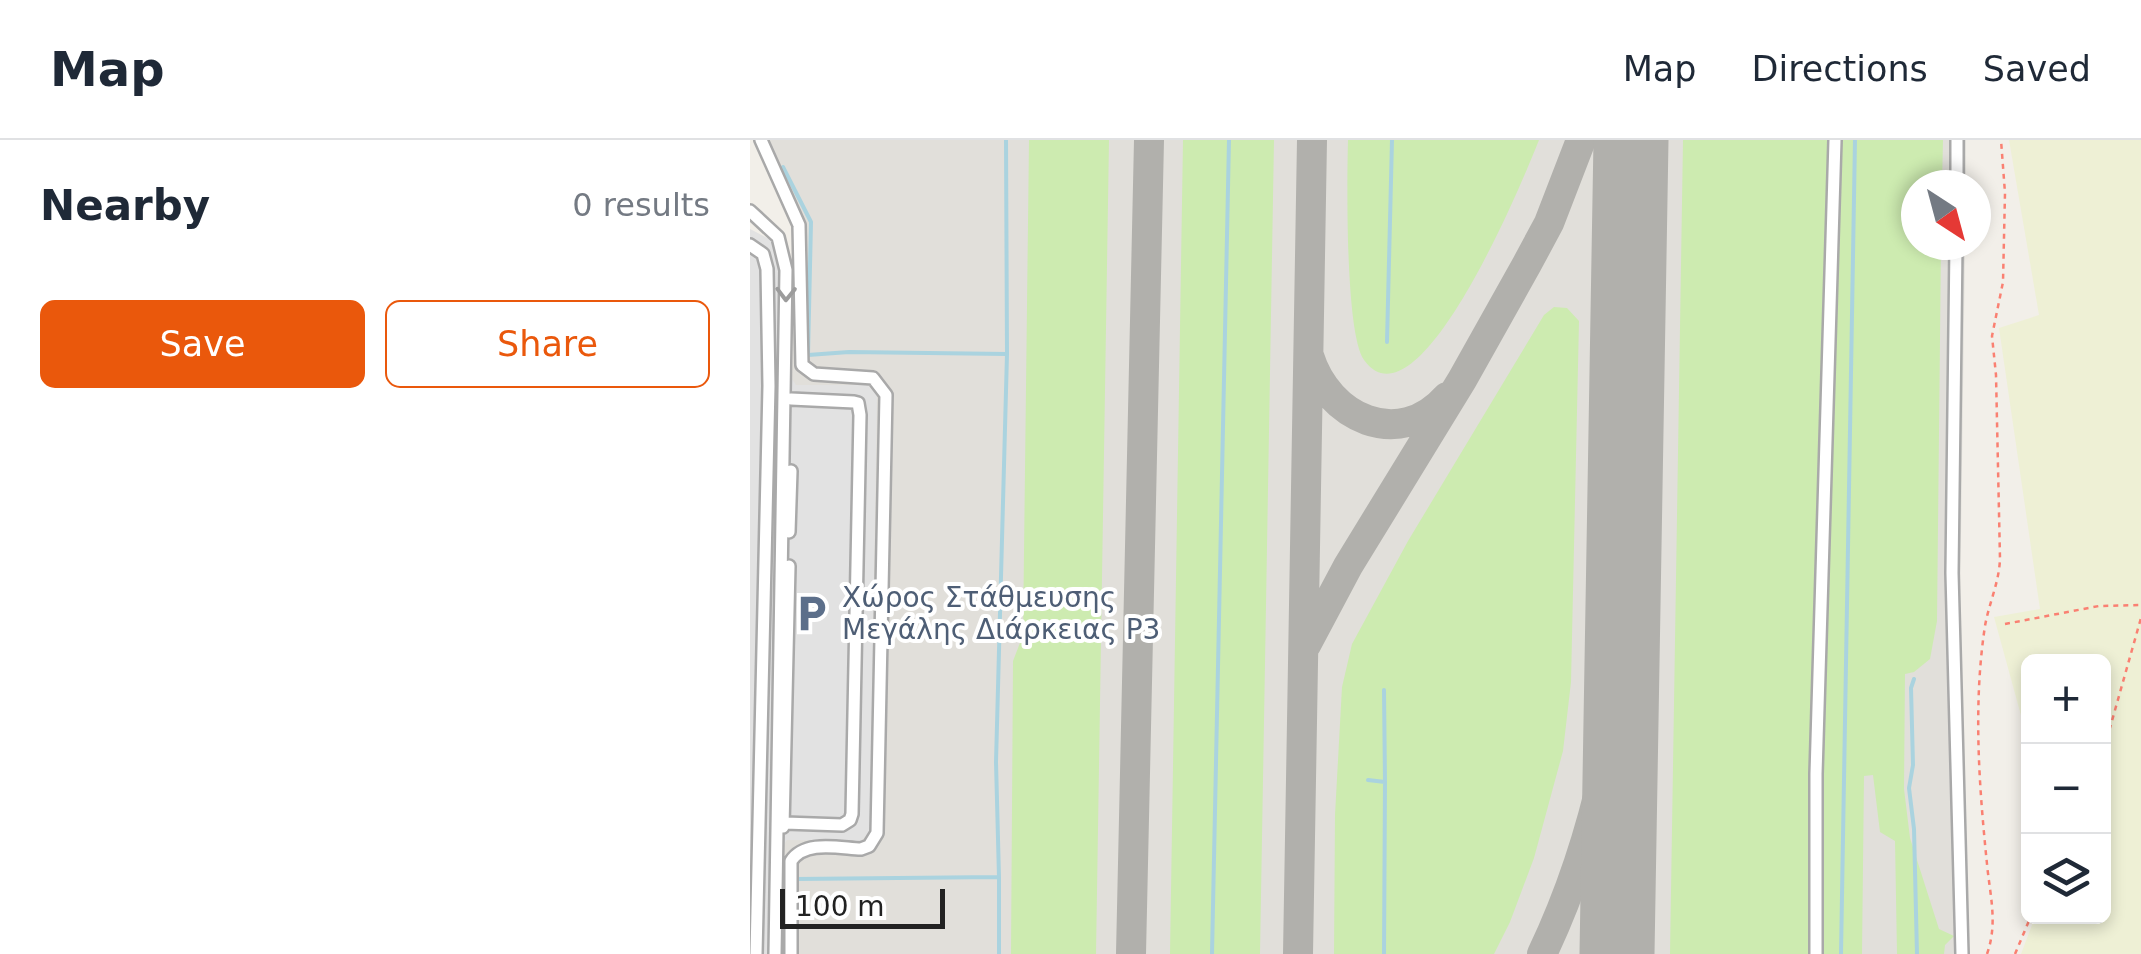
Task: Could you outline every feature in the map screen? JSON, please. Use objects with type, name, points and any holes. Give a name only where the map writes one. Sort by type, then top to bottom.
[{"type":"lane","points":[[761,140],[799,225],[802,365],[814,374],[874,378],[886,396],[878,834],[869,846],[861,849],[806,848],[797,852],[792,861],[791,954]]},
{"type":"lane","points":[[1816,954],[1816,754],[1835,140]]},
{"type":"lane","points":[[1957,170],[1958,140]]},
{"type":"lane","points":[[750,211],[772,229],[786,258],[788,396],[785,822],[759,868]]},
{"type":"lane","points":[[750,244],[762,254],[767,269],[768,386],[755,823],[759,868],[756,954]]},
{"type":"lane","points":[[1956,260],[1952,573],[1962,954]]},
{"type":"lane","points":[[766,372],[788,396],[858,403],[860,415],[852,814],[842,824],[785,822]]},
{"type":"lane","points":[[750,374],[760,374],[768,386]]},
{"type":"lane","points":[[774,954],[788,396]]},
{"type":"path","points":[[1986,954],[1995,925],[1983,829],[1978,712],[1985,624],[1998,585],[2000,559],[1992,336],[2003,282],[2005,194],[2001,140]]},
{"type":"path","points":[[2006,624],[2099,606],[2141,606]]},
{"type":"path","points":[[2105,744],[2141,618]]},
{"type":"path","points":[[2015,954],[2027,924]]},
{"type":"shaded area","points":[[756,140],[1966,140],[1966,170],[1901,170],[1901,260],[1965,260],[1960,607],[1969,954],[781,954],[794,226]]},
{"type":"shaded area","name":"Χώρος Στάθμευσης Μεγάλης Διάρκειας P3","points":[[750,229],[771,240],[781,257],[780,361],[796,385],[868,385],[877,394],[870,831],[861,841],[787,840],[772,862],[771,954],[750,954]]},
{"type":"green space","points":[[1029,140],[1109,140],[1096,954],[1011,954],[1013,661],[1023,635]]},
{"type":"green space","points":[[1183,140],[1274,140],[1260,954],[1170,954]]},
{"type":"green space","points":[[1348,140],[1539,140],[1467,291],[1440,332],[1413,362],[1387,374],[1364,360],[1353,320],[1348,255]]},
{"type":"green space","points":[[1683,140],[1943,140],[1942,170],[1901,170],[1901,260],[1941,260],[1937,621],[1930,659],[1905,674],[1904,789],[1910,838],[1939,929],[1954,936],[1945,945],[1944,954],[1897,954],[1895,841],[1880,832],[1873,775],[1864,776],[1862,954],[1670,954]]},
{"type":"green space","points":[[2009,140],[2141,140],[2141,954],[2021,954],[2032,924],[2111,924],[2111,654],[2021,654],[2021,715],[1994,617],[2040,609],[1999,328],[2039,315]]},
{"type":"green space","points":[[1554,307],[1567,308],[1579,321],[1571,682],[1563,751],[1534,858],[1494,954],[1334,954],[1335,815],[1342,687],[1352,644],[1408,541],[1544,315]]},
{"type":"waterway","points":[[1006,140],[1007,354]]},
{"type":"waterway","points":[[1212,954],[1229,140]]},
{"type":"waterway","points":[[1387,342],[1392,140]]},
{"type":"waterway","points":[[1841,954],[1855,140]]},
{"type":"waterway","points":[[783,167],[811,222],[808,355],[1007,354],[996,762],[999,877],[796,879]]},
{"type":"waterway","points":[[1914,679],[1909,788],[1914,829],[1917,954]]},
{"type":"waterway","points":[[1368,780],[1385,782],[1384,690]]},
{"type":"waterway","points":[[1384,954],[1385,782]]},
{"type":"waterway","points":[[999,877],[999,954]]},
{"type":"taxiway","points":[[1131,954],[1149,140]]},
{"type":"taxiway","points":[[1298,954],[1312,140]]},
{"type":"taxiway","points":[[1306,645],[1348,566],[1462,380],[1527,264],[1549,223],[1581,140]]},
{"type":"taxiway","points":[[1309,356],[1318,378],[1332,396],[1367,420],[1387,424],[1408,422],[1428,413],[1447,397]]},
{"type":"taxiway","points":[[1542,954],[1583,851],[1610,743],[1622,670]]},
{"type":"runway","points":[[1617,954],[1631,140]]},
{"type":"place","name":"Χώρος Στάθμευσης Μεγάλης Διάρκειας P3","points":[[812,613]]}]
